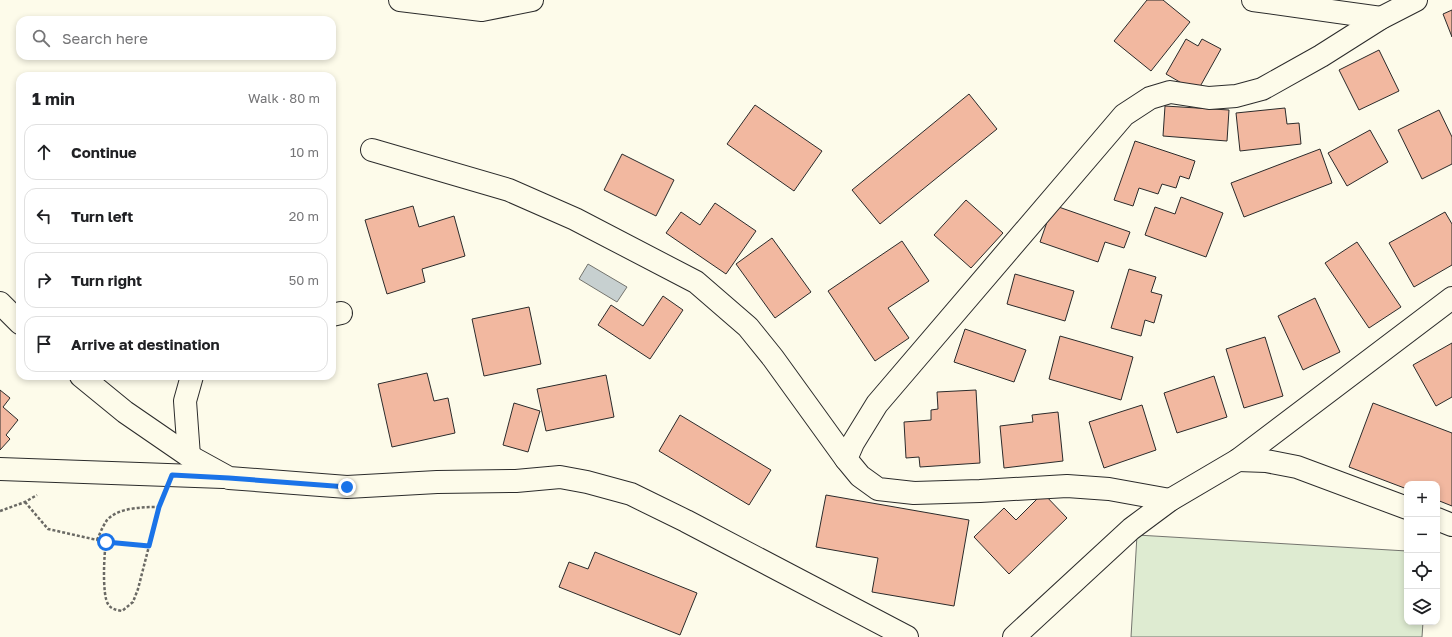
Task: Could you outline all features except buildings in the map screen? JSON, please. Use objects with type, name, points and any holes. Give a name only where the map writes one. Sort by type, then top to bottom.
[{"type":"street","points":[[400,0],[482,10],[532,0]]},
{"type":"street","points":[[1253,0],[1381,18]]},
{"type":"street","points":[[846,460],[853,443],[877,404],[1124,115],[1150,98],[1170,92],[1209,98],[1236,96],[1262,89],[1321,56],[1381,18],[1416,0]]},
{"type":"street","points":[[372,150],[509,190],[575,219],[696,282],[748,327],[773,358],[846,460],[860,476],[878,490],[914,493],[1067,486],[1109,488],[1170,500]]},
{"type":"street","points":[[1014,637],[1131,529],[1170,500],[1238,460],[1452,298]]},
{"type":"street","points":[[0,304],[16,319]]},
{"type":"street","points":[[86,380],[125,412],[189,456],[229,478]]},
{"type":"street","points":[[189,456],[185,401],[191,380]]},
{"type":"street","points":[[1238,460],[1266,460],[1297,467],[1404,507]]},
{"type":"street","points":[[0,469],[172,475],[347,487],[437,482],[516,481],[560,477],[587,482],[631,494],[686,521],[907,637]]},
{"type":"street","points":[[1440,520],[1452,525]]},
{"type":"path","points":[[106,542],[104,591],[108,604],[114,610],[122,611],[133,602],[138,589],[159,507],[172,475]]},
{"type":"path","points":[[25,502],[48,529],[106,542],[149,546]]},
{"type":"path","points":[[96,540],[102,527],[109,518],[125,510],[159,507]]},
{"type":"green space","points":[[1137,535],[1404,551],[1404,625],[1423,625],[1422,637],[1131,637]]},
{"type":"shaded area","points":[[588,264],[627,287],[617,302],[579,279]]},
{"type":"route","points":[[106,542],[149,546],[159,507],[172,475],[347,487]]}]
